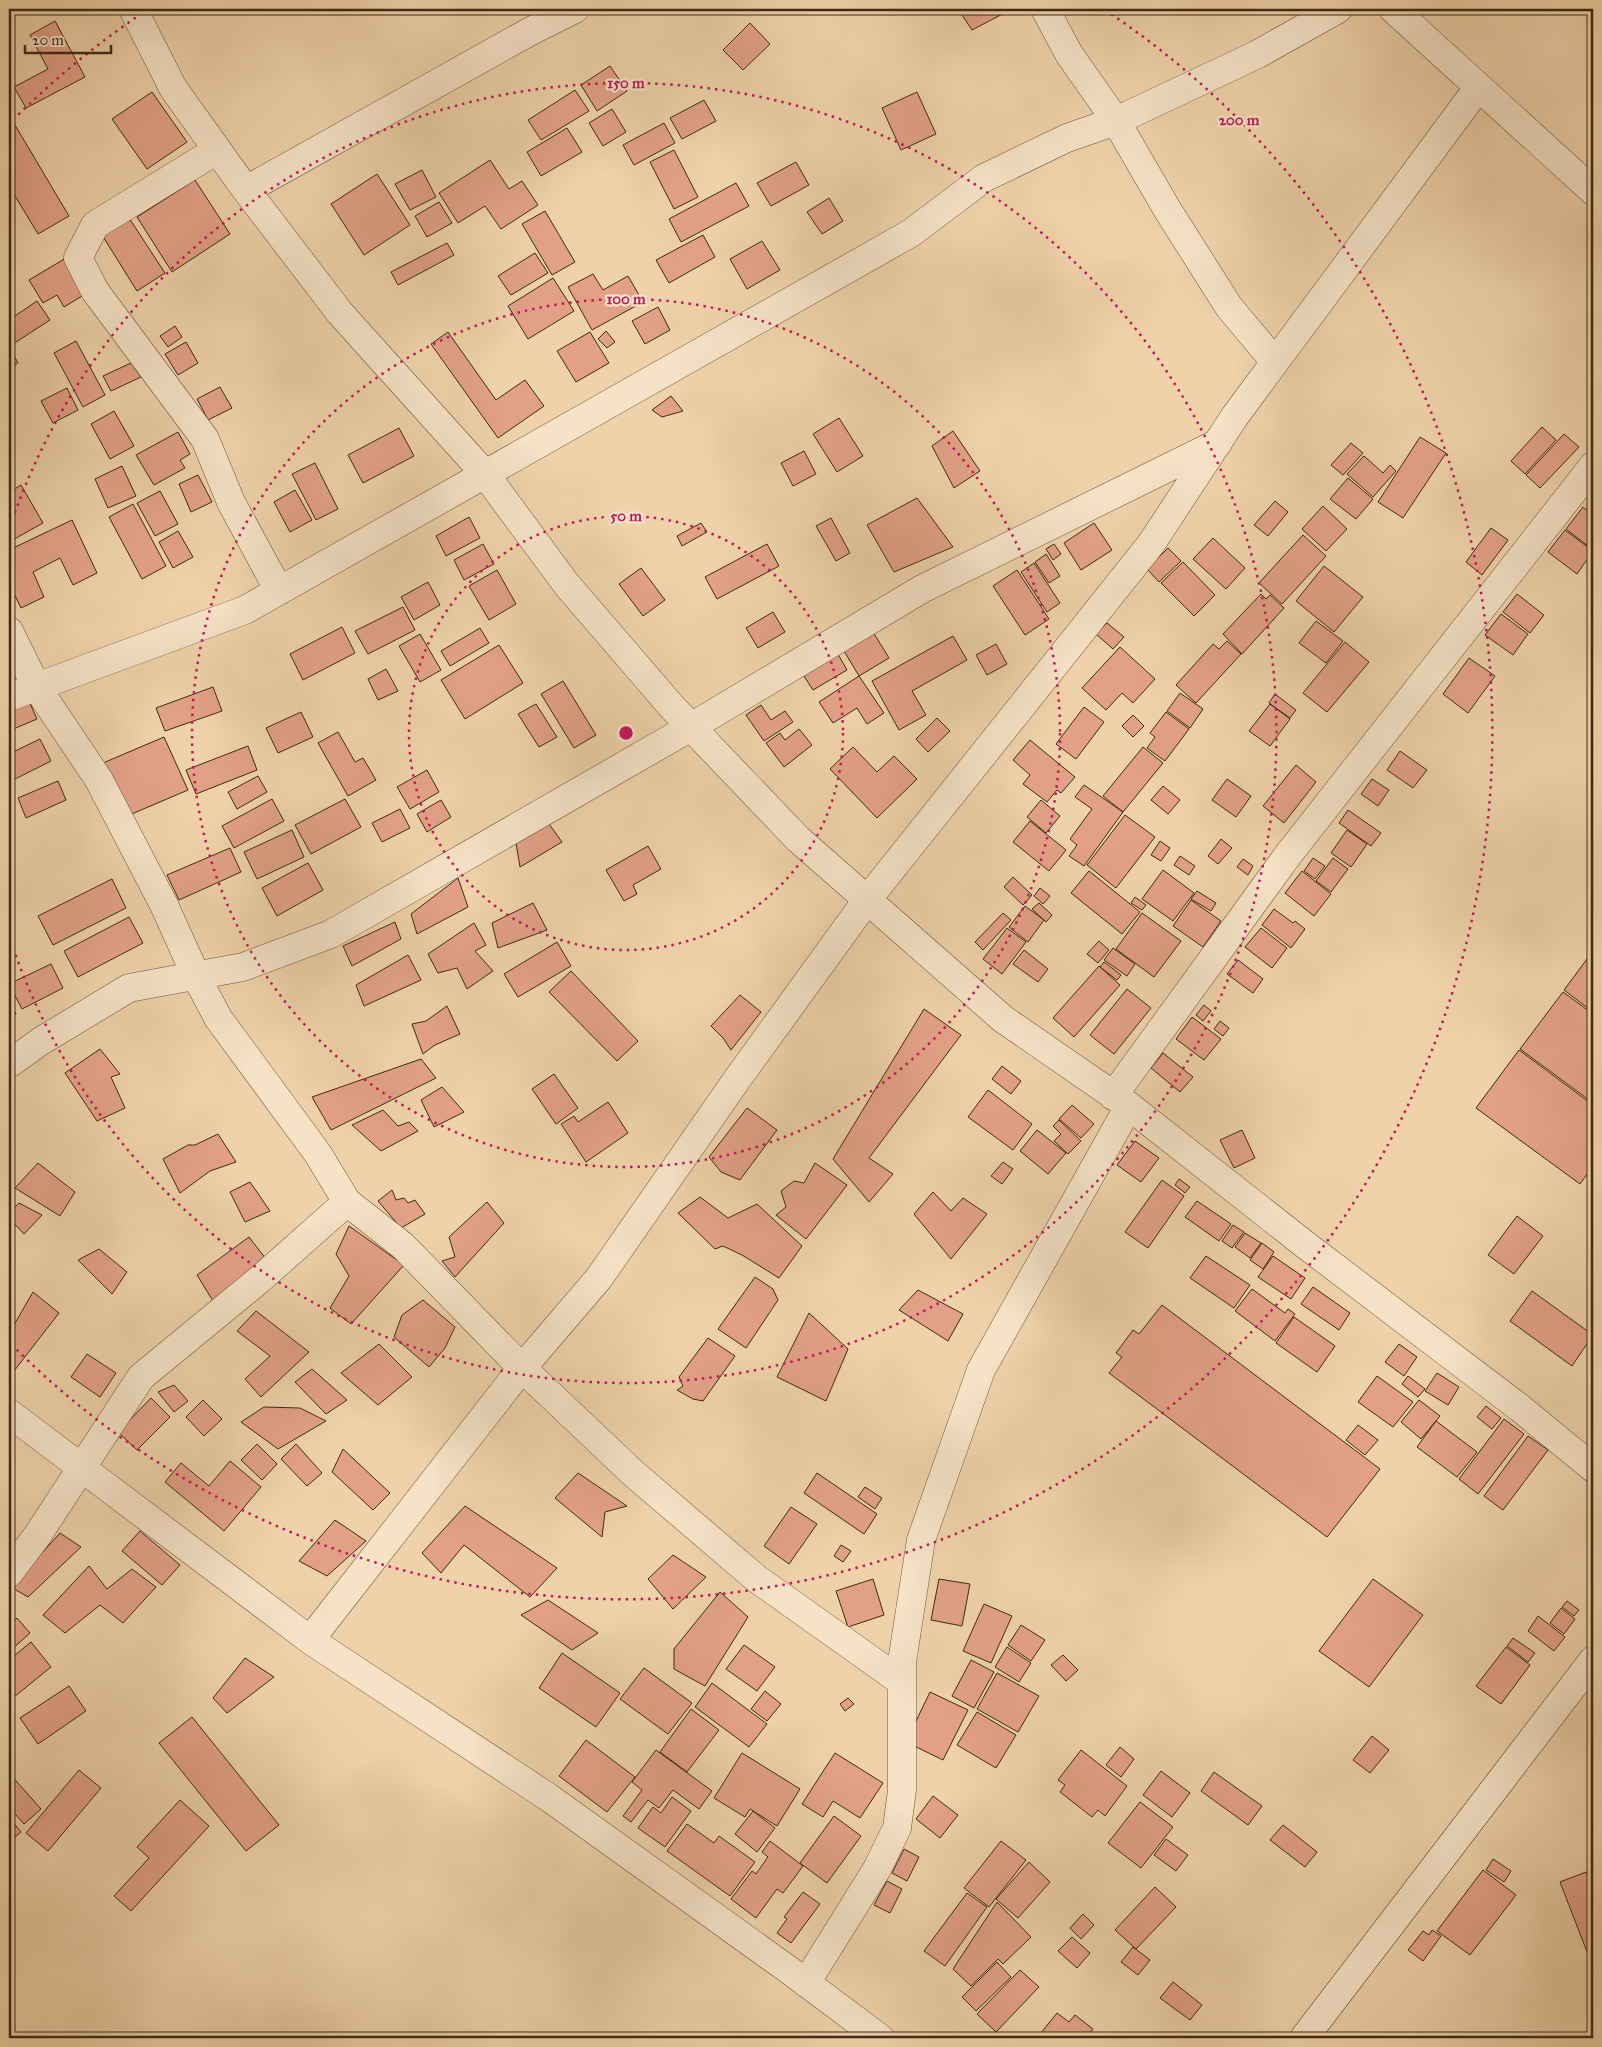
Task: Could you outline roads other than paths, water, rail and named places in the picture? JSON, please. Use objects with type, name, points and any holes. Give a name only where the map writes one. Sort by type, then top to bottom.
[{"type":"street","points":[[133,9],[173,88],[246,190],[340,313],[485,474],[567,585],[691,727],[798,839],[1003,1019],[1121,1101],[1303,1243],[1520,1408],[1593,1468]]},
{"type":"street","points":[[246,190],[529,32],[575,9]]},
{"type":"street","points":[[1045,9],[1069,54],[1116,121],[1168,210],[1229,307],[1275,362]]},
{"type":"street","points":[[9,697],[245,610],[911,232],[984,178],[1067,138],[1116,121],[1258,54],[1338,9]]},
{"type":"street","points":[[1393,9],[1593,191]]},
{"type":"street","points":[[310,1640],[522,1368],[599,1278],[738,1078],[868,900],[1151,544],[1275,362],[1478,88]]},
{"type":"street","points":[[217,150],[94,225],[78,258],[94,291],[205,439],[231,502],[279,591]]},
{"type":"street","points":[[9,1064],[41,1041],[130,988],[243,967],[331,934],[691,727],[922,589],[1218,443]]},
{"type":"street","points":[[806,1983],[877,1869],[897,1828],[902,1790],[902,1662],[921,1540],[981,1370],[1121,1101],[1288,855],[1593,466]]},
{"type":"street","points":[[9,631],[36,686],[99,780],[165,906],[196,976],[218,1018],[318,1154],[347,1202],[402,1246],[522,1368],[634,1474],[757,1579],[902,1682]]},
{"type":"street","points":[[9,1573],[37,1536],[141,1377],[259,1280],[347,1202]]},
{"type":"street","points":[[9,1413],[310,1640],[548,1797],[880,2038]]},
{"type":"street","points":[[1304,2038],[1593,1660]]}]
